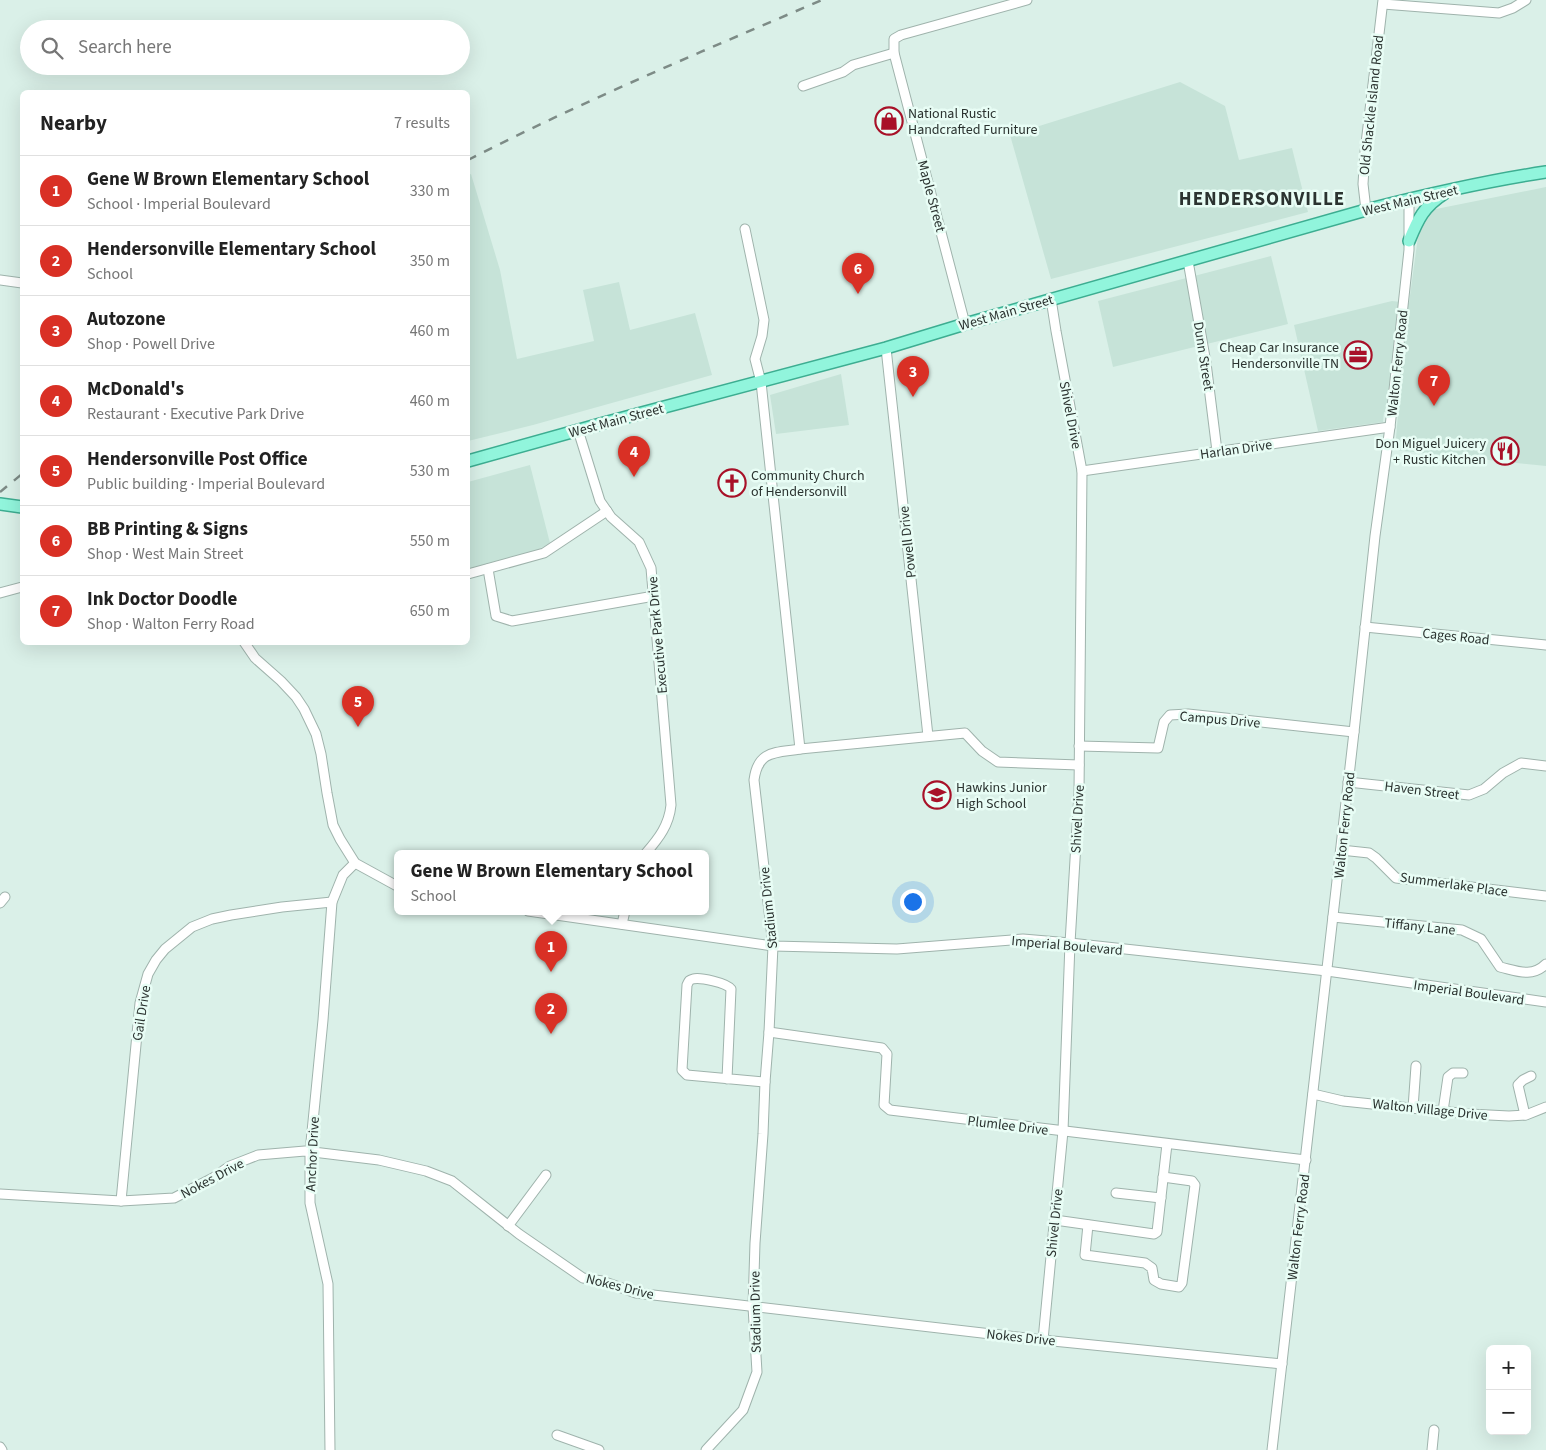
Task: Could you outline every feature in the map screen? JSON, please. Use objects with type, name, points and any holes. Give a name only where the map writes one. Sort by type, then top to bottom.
[{"type":"main road","name":"West Main Street","points":[[470,460],[886,348],[1051,299],[1366,210],[1450,190],[1546,172]]},
{"type":"main road","points":[[1409,240],[1426,207],[1450,190]]},
{"type":"main road","points":[[0,504],[20,507]]},
{"type":"street","name":"Maple Street","points":[[965,324],[894,53],[894,39],[901,35],[1027,0]]},
{"type":"street","points":[[1383,2],[1498,13],[1513,8],[1526,0]]},
{"type":"street","name":"Old Shackle Island Road","points":[[1366,210],[1363,184],[1365,152],[1383,2]]},
{"type":"street","points":[[803,86],[843,72],[853,65],[894,53]]},
{"type":"street","name":"Walton Ferry Road","points":[[1272,1450],[1341,850],[1374,536],[1390,427],[1409,240],[1409,199]]},
{"type":"street","points":[[745,229],[764,320],[762,336],[755,359],[761,382],[800,749],[965,733],[982,751],[998,762],[1079,765]]},
{"type":"street","name":"Dunn Street","points":[[1188,261],[1206,363],[1217,451]]},
{"type":"street","points":[[0,280],[20,283]]},
{"type":"street","name":"Shivel Drive","points":[[1043,1340],[1063,1131],[1070,943],[1079,793],[1082,471],[1051,299]]},
{"type":"street","name":"Powell Drive","points":[[886,348],[928,736]]},
{"type":"street","name":"Harlan Drive","points":[[1082,471],[1390,427]]},
{"type":"street","name":"Executive Park Drive","points":[[578,430],[600,501],[611,518],[639,542],[651,568],[671,805],[669,820],[661,836],[649,850]]},
{"type":"street","points":[[470,574],[544,553],[607,512]]},
{"type":"street","points":[[488,569],[496,616],[512,621],[654,596]]},
{"type":"street","points":[[0,593],[20,588]]},
{"type":"street","name":"Cages Road","points":[[1365,627],[1546,645]]},
{"type":"street","points":[[246,645],[255,658],[281,681],[304,709],[316,734],[322,754],[326,793],[333,825],[340,839],[355,863],[394,884]]},
{"type":"street","name":"Campus Drive","points":[[1079,746],[1158,748],[1164,722],[1170,715],[1188,714],[1354,732]]},
{"type":"street","name":"Stadium Drive","points":[[706,1450],[743,1410],[757,1372],[752,1307],[773,946],[754,780],[759,761],[765,756],[800,749]]},
{"type":"street","name":"Haven Street","points":[[1348,782],[1469,795],[1484,789],[1503,773],[1521,763],[1546,766]]},
{"type":"street","name":"Summerlake Place","points":[[1341,850],[1369,853],[1396,878],[1546,896]]},
{"type":"street","name":"Anchor Drive","points":[[330,1450],[328,1284],[310,1203],[310,1152],[332,902],[343,876],[355,863]]},
{"type":"street","name":"Gail Drive","points":[[121,1201],[140,1003],[148,974],[156,960],[164,949],[192,927],[212,919],[282,907],[332,902]]},
{"type":"street","name":"Imperial Boulevard","points":[[557,915],[773,946],[897,948],[1022,939],[1070,943],[1327,972],[1546,1002]]},
{"type":"street","points":[[622,924],[624,915]]},
{"type":"street","name":"Tiffany Lane","points":[[1333,917],[1462,930],[1481,939],[1500,967],[1529,973],[1540,971],[1546,964]]},
{"type":"street","points":[[727,1078],[731,989],[728,986],[702,979],[694,979],[687,985],[682,1070],[687,1075],[765,1082]]},
{"type":"street","name":"Plumlee Drive","points":[[769,1032],[882,1048],[887,1054],[884,1105],[890,1110],[1306,1160]]},
{"type":"street","points":[[1413,1108],[1416,1066]]},
{"type":"street","points":[[1443,1111],[1448,1077],[1453,1073],[1463,1073]]},
{"type":"street","points":[[1525,1115],[1518,1085],[1522,1080],[1531,1076]]},
{"type":"street","name":"Walton Village Drive","points":[[1313,1094],[1343,1100],[1413,1108],[1509,1116],[1525,1115],[1546,1107]]},
{"type":"street","points":[[1055,1220],[1154,1234],[1157,1232],[1167,1144]]},
{"type":"street","name":"Nokes Drive","points":[[0,1194],[121,1201],[174,1198],[213,1178],[230,1166],[258,1155],[310,1152],[379,1160],[426,1171],[452,1182],[508,1226],[584,1278],[602,1280],[636,1292],[1043,1340],[1282,1364]]},
{"type":"street","points":[[508,1226],[546,1175]]},
{"type":"street","points":[[1088,1225],[1085,1255],[1145,1262],[1152,1268],[1154,1280],[1157,1282],[1181,1285],[1195,1185],[1192,1181],[1163,1177]]},
{"type":"street","points":[[1116,1193],[1161,1198]]},
{"type":"street","points":[[1432,1450],[1434,1430]]},
{"type":"street","points":[[557,1435],[599,1450]]},
{"type":"shaded area","points":[[1180,82],[1225,106],[1239,160],[1292,148],[1308,212],[1051,279],[1010,135]]},
{"type":"shaded area","points":[[470,174],[500,270],[517,359],[594,341],[583,290],[619,282],[630,330],[695,313],[712,375],[470,441]]},
{"type":"shaded area","points":[[1546,187],[1546,466],[1395,450],[1398,414],[1384,412],[1383,422],[1318,431],[1294,325],[1392,301],[1409,303],[1419,229],[1431,210]]},
{"type":"shaded area","points":[[1271,256],[1288,324],[1113,367],[1098,301]]},
{"type":"shaded area","points":[[841,374],[849,425],[776,434],[770,395]]},
{"type":"shaded area","points":[[530,465],[550,543],[536,551],[470,569],[470,481]]},
{"type":"railway","points":[[470,159],[599,97],[822,0]]},
{"type":"railway","points":[[0,492],[20,476]]},
{"type":"place","name":"National Rustic Handcrafted Furniture","points":[[889,121]]},
{"type":"place","name":"BB Printing & Signs","points":[[858,294]]},
{"type":"place","name":"Cheap Car Insurance Hendersonville TN","points":[[1358,355]]},
{"type":"place","name":"Autozone","points":[[913,397]]},
{"type":"place","name":"Ink Doctor Doodle","points":[[1434,406]]},
{"type":"place","name":"Don Miguel Juicery + Rustic Kitchen","points":[[1505,451]]},
{"type":"place","name":"McDonald's","points":[[634,477]]},
{"type":"place","name":"Community Church of Hendersonvill","points":[[732,483]]},
{"type":"place","name":"Hendersonville Post Office","points":[[358,727]]},
{"type":"place","name":"Hawkins Junior High School","points":[[937,795]]},
{"type":"place","name":"Gene W Brown Elementary School","points":[[551,972]]},
{"type":"place","name":"Hendersonville Elementary School","points":[[551,1034]]},
{"type":"district","name":"HENDERSONVILLE","points":[[1262,198]]}]
